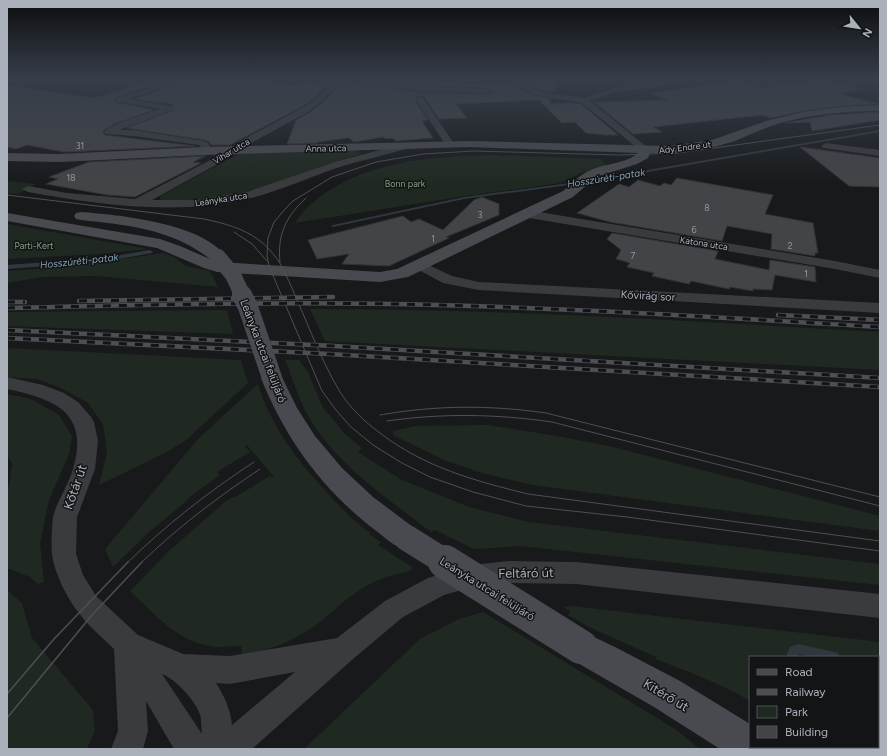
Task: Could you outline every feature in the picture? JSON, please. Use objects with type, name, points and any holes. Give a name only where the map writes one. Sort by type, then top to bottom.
[{"type":"street","points":[[153,114],[108,132],[134,132],[200,143],[206,145],[206,148],[203,151]]},
{"type":"street","name":"Vihar utca","points":[[137,203],[296,114]]},
{"type":"street","points":[[430,114],[450,145]]},
{"type":"street","points":[[601,114],[645,150]]},
{"type":"street","name":"Ady Endre út","points":[[7,217],[160,244],[182,252],[201,262],[217,267],[380,277],[402,273],[527,214],[568,194],[596,172],[634,161],[644,155],[645,150],[687,148],[713,144],[766,124],[805,114]]},
{"type":"street","name":"Anna utca","points":[[7,157],[59,158],[234,150],[510,144],[645,150]]},
{"type":"street","name":"Leányka utca","points":[[28,189],[67,196],[137,203],[195,203],[249,195],[342,164],[408,146]]},
{"type":"street","points":[[826,146],[880,153]]},
{"type":"street","name":"Leányka utcai felüljáró","points":[[7,208],[100,218],[159,227],[197,241],[218,257],[233,275],[248,307],[272,378],[285,408],[306,442],[333,475],[363,505],[407,538],[581,646]]},
{"type":"street","name":"Katona utca","points":[[527,214],[835,265],[880,274]]},
{"type":"street","name":"Kővirág sor","points":[[420,265],[448,280],[479,286],[880,308]]},
{"type":"street","name":"Kőtár út","points":[[7,383],[36,389],[57,397],[71,406],[84,422],[88,441],[84,469],[65,517],[64,554],[72,580],[87,604],[128,644],[185,738],[194,749]]},
{"type":"street","name":"Feltáró út","points":[[228,749],[343,650],[394,609],[437,586],[472,576],[508,572],[576,573],[880,606]]},
{"type":"street","points":[[127,749],[133,731],[128,644]]},
{"type":"street","name":"Kőtár út","points":[[128,644],[182,668],[230,670],[343,650]]},
{"type":"street","name":"Kitérő út","points":[[581,646],[645,682],[732,734],[749,746]]},
{"type":"street","name":"Kőtár út","points":[[182,668],[206,694],[216,712],[218,732],[216,749]]},
{"type":"green space","points":[[355,150],[362,154],[252,190],[226,196],[200,199],[166,201],[160,199],[160,196],[239,154]]},
{"type":"green space","name":"Bonn park","points":[[491,155],[601,159],[607,166],[583,172],[561,183],[465,196],[295,223],[309,206],[330,190],[351,178],[373,170],[420,160],[444,157]]},
{"type":"green space","points":[[7,181],[36,184],[18,194],[7,193]]},
{"type":"green space","name":"Parti-Kert","points":[[7,224],[148,249],[101,254],[7,259]]},
{"type":"green space","points":[[163,253],[174,257],[185,266],[210,271],[218,287],[97,276],[43,277],[7,283],[7,271],[66,267]]},
{"type":"green space","points":[[310,309],[524,313],[880,332],[880,370],[325,341]]},
{"type":"green space","points":[[227,310],[233,334],[7,326],[7,312]]},
{"type":"green space","points":[[7,348],[241,360],[248,383],[186,440],[165,453],[99,485],[107,453],[103,424],[88,403],[61,388],[37,379],[7,377]]},
{"type":"green space","points":[[285,360],[299,360],[308,372],[322,406],[345,434],[362,448],[358,452],[400,479],[469,507],[529,522],[880,564],[880,585],[520,546],[474,549],[435,530],[431,532],[383,496],[352,470],[325,440],[308,416]]},
{"type":"green space","points":[[258,384],[263,399],[277,428],[294,454],[304,466],[346,513],[370,533],[369,534],[381,542],[378,545],[412,567],[411,571],[386,577],[363,588],[348,598],[321,621],[292,640],[267,649],[242,655],[241,646],[216,647],[203,645],[180,634],[169,627],[130,591],[169,551],[226,501],[270,476],[272,478],[274,477],[247,445],[245,446],[250,452],[217,472],[220,475],[188,498],[189,499],[149,532],[113,567],[105,549],[199,438]]},
{"type":"green space","points":[[7,394],[31,399],[59,415],[72,436],[69,454],[49,500],[40,544],[44,582],[38,584],[30,577],[7,568],[7,489],[9,486],[12,464],[7,454]]},
{"type":"green space","points":[[488,425],[613,447],[880,516],[880,531],[532,485],[482,473],[444,460],[393,435],[393,431],[416,426]]},
{"type":"green space","points":[[7,590],[22,603],[32,638],[93,710],[95,730],[87,749],[7,749]]},
{"type":"green space","points":[[572,606],[880,642],[880,749],[819,748],[879,748],[879,656],[749,656],[749,700],[716,683],[656,659],[656,657],[589,627],[568,615],[570,611],[563,607]]},
{"type":"green space","points":[[483,612],[675,729],[700,749],[304,749],[420,639],[459,619]]},
{"type":"building","points":[[7,114],[142,114],[114,124],[103,131],[104,135],[195,146],[64,152],[27,145],[16,149],[7,147]]},
{"type":"building","points":[[163,114],[287,114],[230,145],[211,145],[209,142],[204,140],[127,128]]},
{"type":"building","points":[[307,114],[424,114],[428,120],[422,121],[433,138],[396,141],[393,138],[385,139],[384,137],[354,142],[349,138],[317,143],[287,144],[296,120]]},
{"type":"building","points":[[436,114],[464,114],[467,118],[439,119]]},
{"type":"building","points":[[553,114],[593,114],[618,135],[586,133],[575,122],[562,123]]},
{"type":"building","points":[[609,114],[788,114],[771,118],[762,115],[653,127],[662,132],[633,134]]},
{"type":"building","points":[[880,114],[880,120],[812,131],[810,122],[785,123],[830,115]]},
{"type":"building","points":[[800,147],[880,158],[880,187],[849,186]]},
{"type":"building","points":[[205,156],[193,162],[201,163],[135,197],[107,195],[46,184],[58,179],[49,177],[89,162]]},
{"type":"building","points":[[677,178],[773,195],[765,214],[813,223],[818,253],[815,253],[815,256],[771,249],[772,234],[727,226],[722,241],[610,222],[577,213],[619,184],[629,187],[638,180],[660,186],[664,183],[671,185]]},
{"type":"building","points":[[482,197],[499,204],[499,215],[446,237],[449,238],[389,266],[342,264],[349,254],[317,259],[308,240],[403,216],[411,222],[419,219],[443,230],[474,200]]},
{"type":"building","points":[[612,233],[718,251],[715,259],[769,270],[770,260],[815,267],[816,282],[775,275],[772,290],[753,289],[753,291],[730,287],[729,289],[691,281],[689,284],[652,276],[654,273],[627,267],[630,263],[616,259],[621,250],[607,239]]},
{"type":"waterway","name":"Hosszúréti-patak","points":[[333,226],[464,198],[584,182],[880,131]]},
{"type":"waterway","name":"Hosszúréti-patak","points":[[7,267],[102,260],[150,252]]},
{"type":"waterway","points":[[792,656],[794,651],[798,649],[830,656]]},
{"type":"tram line","points":[[267,247],[268,238],[274,222],[293,201],[332,177],[376,162],[423,154],[473,151],[621,155],[678,153],[880,125]]},
{"type":"tram line","points":[[7,195],[204,219],[238,228],[248,233],[267,247]]},
{"type":"tram line","points":[[280,262],[280,243],[284,227],[293,212],[306,198]]},
{"type":"tram line","points":[[234,232],[252,244],[267,261]]},
{"type":"tram line","points":[[267,247],[281,265],[331,377],[349,404],[380,433],[397,445],[432,464],[469,478],[528,494],[880,541]]},
{"type":"tram line","points":[[267,247],[269,266],[322,391],[350,426],[373,445],[402,463],[430,477],[473,492],[526,506],[627,517],[880,551]]},
{"type":"tram line","points":[[380,415],[422,409],[463,407],[484,407],[546,413],[880,497]]},
{"type":"tram line","points":[[387,421],[408,418],[449,416],[490,416],[552,422],[880,506]]},
{"type":"tram line","points":[[127,563],[157,535],[188,510],[220,485],[254,462]]},
{"type":"tram line","points":[[141,563],[169,537],[199,513],[260,469]]},
{"type":"tram line","points":[[7,694],[54,639],[127,563]]},
{"type":"tram line","points":[[7,718],[92,615],[141,563]]},
{"type":"railway","points":[[79,301],[333,297]]},
{"type":"railway","points":[[7,302],[25,302]]},
{"type":"railway","points":[[7,308],[276,303],[437,305],[603,311],[880,327]]},
{"type":"railway","points":[[778,315],[880,320]]},
{"type":"railway","points":[[7,330],[334,346],[880,378]]},
{"type":"railway","points":[[7,338],[329,354],[880,387]]}]
